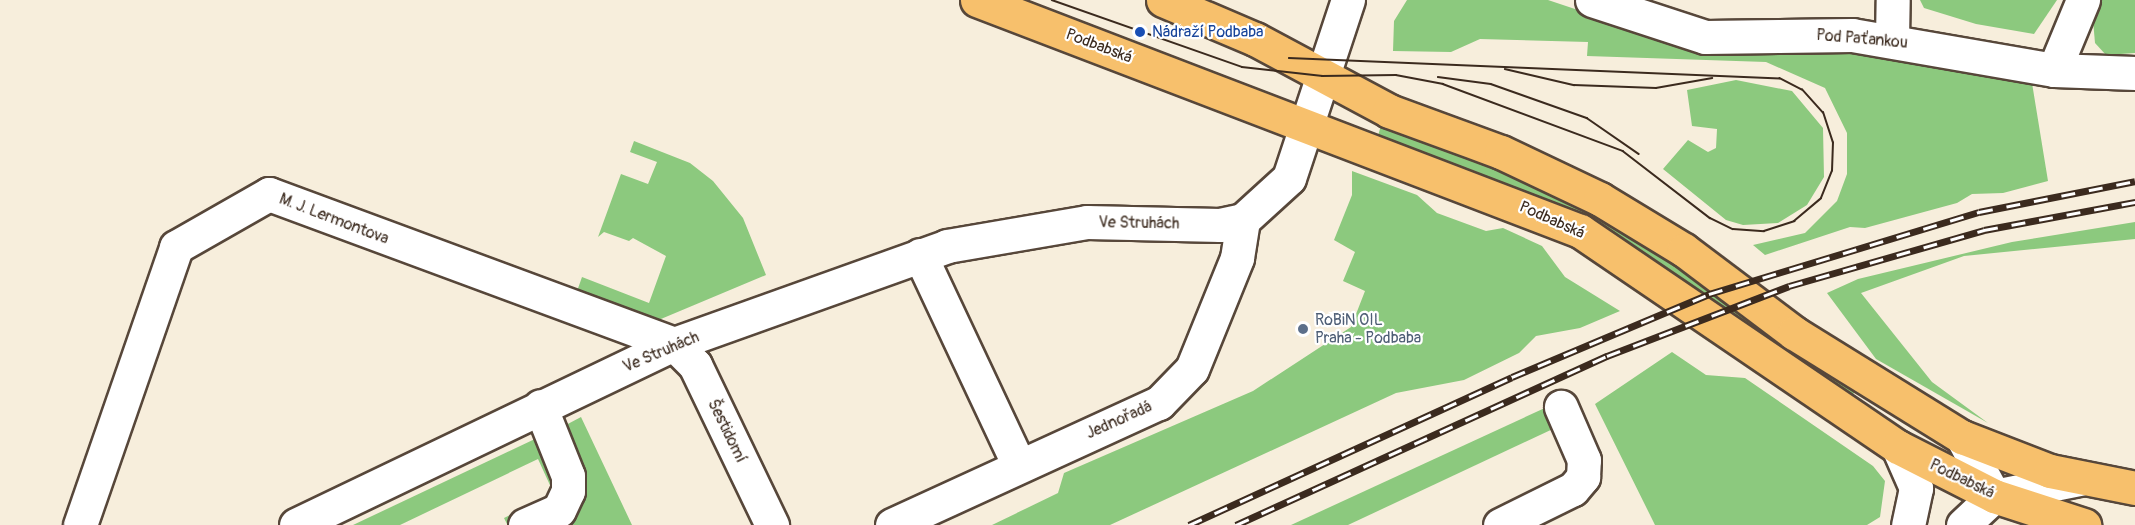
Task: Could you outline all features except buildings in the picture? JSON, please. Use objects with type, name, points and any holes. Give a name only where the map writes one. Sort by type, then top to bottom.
[{"type":"main road","name":"Podbabská","points":[[977,0],[1306,124],[1580,231],[1898,447],[1994,496],[2084,525]]},
{"type":"main road","points":[[1163,0],[1322,76],[1389,111],[1501,152],[1600,199],[1684,250],[1794,333],[1962,437],[2080,479],[2135,488]]},
{"type":"street","points":[[1243,220],[1289,178],[1348,0]]},
{"type":"street","name":"Pod Paťankou","points":[[1592,0],[1705,37],[1892,39],[2054,70],[2135,73]]},
{"type":"street","points":[[1892,39],[1893,0]]},
{"type":"street","points":[[2054,70],[2083,0]]},
{"type":"street","name":"M. J. Lermontova","points":[[80,525],[177,247],[269,194],[674,344]]},
{"type":"street","name":"Ve Struhách","points":[[296,525],[540,406],[674,344],[920,255],[1006,232],[1087,222],[1220,225],[1243,220]]},
{"type":"street","name":"Jednořadá","points":[[892,525],[1159,403],[1192,369],[1237,258],[1243,220]]},
{"type":"street","points":[[920,255],[1033,459]]},
{"type":"street","name":"Šestidomí","points":[[674,344],[695,365],[772,525]]},
{"type":"street","points":[[525,525],[559,510],[568,491],[568,476],[540,406]]},
{"type":"street","points":[[1500,525],[1573,489],[1583,477],[1584,460],[1561,407]]},
{"type":"street","points":[[1962,437],[1994,496]]},
{"type":"street","points":[[1898,447],[1916,488],[1908,525]]},
{"type":"street","points":[[1963,525],[1994,496],[2080,479]]},
{"type":"green space","points":[[1407,0],[1548,0],[1701,51],[1897,53],[2032,83],[2048,181],[2003,193],[1972,194],[1957,203],[1865,228],[1850,227],[1765,255],[1753,245],[1805,233],[1837,201],[1847,174],[1847,133],[1825,88],[1766,62],[1587,56],[1588,42],[1480,39],[1451,52],[1393,51],[1394,21]]},
{"type":"green space","points":[[1920,0],[2057,0],[2034,34],[1976,24],[1924,8]]},
{"type":"green space","points":[[2102,0],[2135,0],[2135,53],[2106,55],[2095,43],[2093,20]]},
{"type":"green space","points":[[1736,80],[1792,91],[1823,128],[1824,177],[1807,205],[1778,223],[1743,225],[1726,220],[1663,169],[1688,140],[1708,152],[1716,148],[1717,129],[1692,126],[1687,90]]},
{"type":"green space","points":[[1381,125],[1517,176],[1628,234],[1855,391],[1851,398],[1611,233],[1378,136]]},
{"type":"green space","points":[[634,141],[690,163],[713,181],[743,218],[766,275],[649,324],[575,297],[582,277],[649,303],[666,256],[633,238],[629,241],[604,232],[598,237],[621,174],[648,184],[657,162],[630,152]]},
{"type":"green space","points":[[1352,171],[1417,195],[1437,213],[1486,231],[1503,228],[1542,246],[1565,277],[1620,311],[1580,328],[1536,336],[1519,353],[1464,380],[1396,393],[1110,525],[992,525],[1058,493],[1064,473],[1253,391],[1351,327],[1365,291],[1343,281],[1355,252],[1334,240],[1352,195]]},
{"type":"green space","points":[[2135,222],[2135,239],[1964,256],[1861,293],[1932,382],[1988,423],[1876,359],[1827,293],[1858,279],[2012,242]]},
{"type":"green space","points":[[1672,352],[1706,375],[1745,378],[1873,466],[1885,481],[1880,517],[1867,525],[1655,525],[1595,404]]},
{"type":"green space","points":[[1547,407],[1555,428],[1348,525],[1291,525]]},
{"type":"green space","points":[[581,417],[632,525],[546,525],[583,474],[564,426]]},
{"type":"green space","points":[[537,438],[559,499],[507,524],[504,518],[554,494],[538,459],[400,525],[353,525]]},
{"type":"tram line","points":[[1052,0],[1242,67],[1322,76],[1396,75],[1443,84],[1623,151],[1710,218],[1733,229],[1764,231],[1794,221],[1821,198],[1832,171],[1833,143],[1823,113],[1802,90],[1780,79],[1289,58]]},
{"type":"tram line","points":[[1505,69],[1574,85],[1656,88],[1712,78]]},
{"type":"tram line","points":[[1438,77],[1491,84],[1587,118],[1639,154]]},
{"type":"railway","points":[[1189,525],[1512,377],[1709,294],[1979,212],[2135,181]]},
{"type":"railway","points":[[1236,525],[1607,356],[1789,286],[1984,230],[2135,202]]},
{"type":"place","name":"Nádraží Podbaba","points":[[1140,32]]},
{"type":"place","name":"RoBiN OIL Praha - Podbaba","points":[[1303,329]]}]
